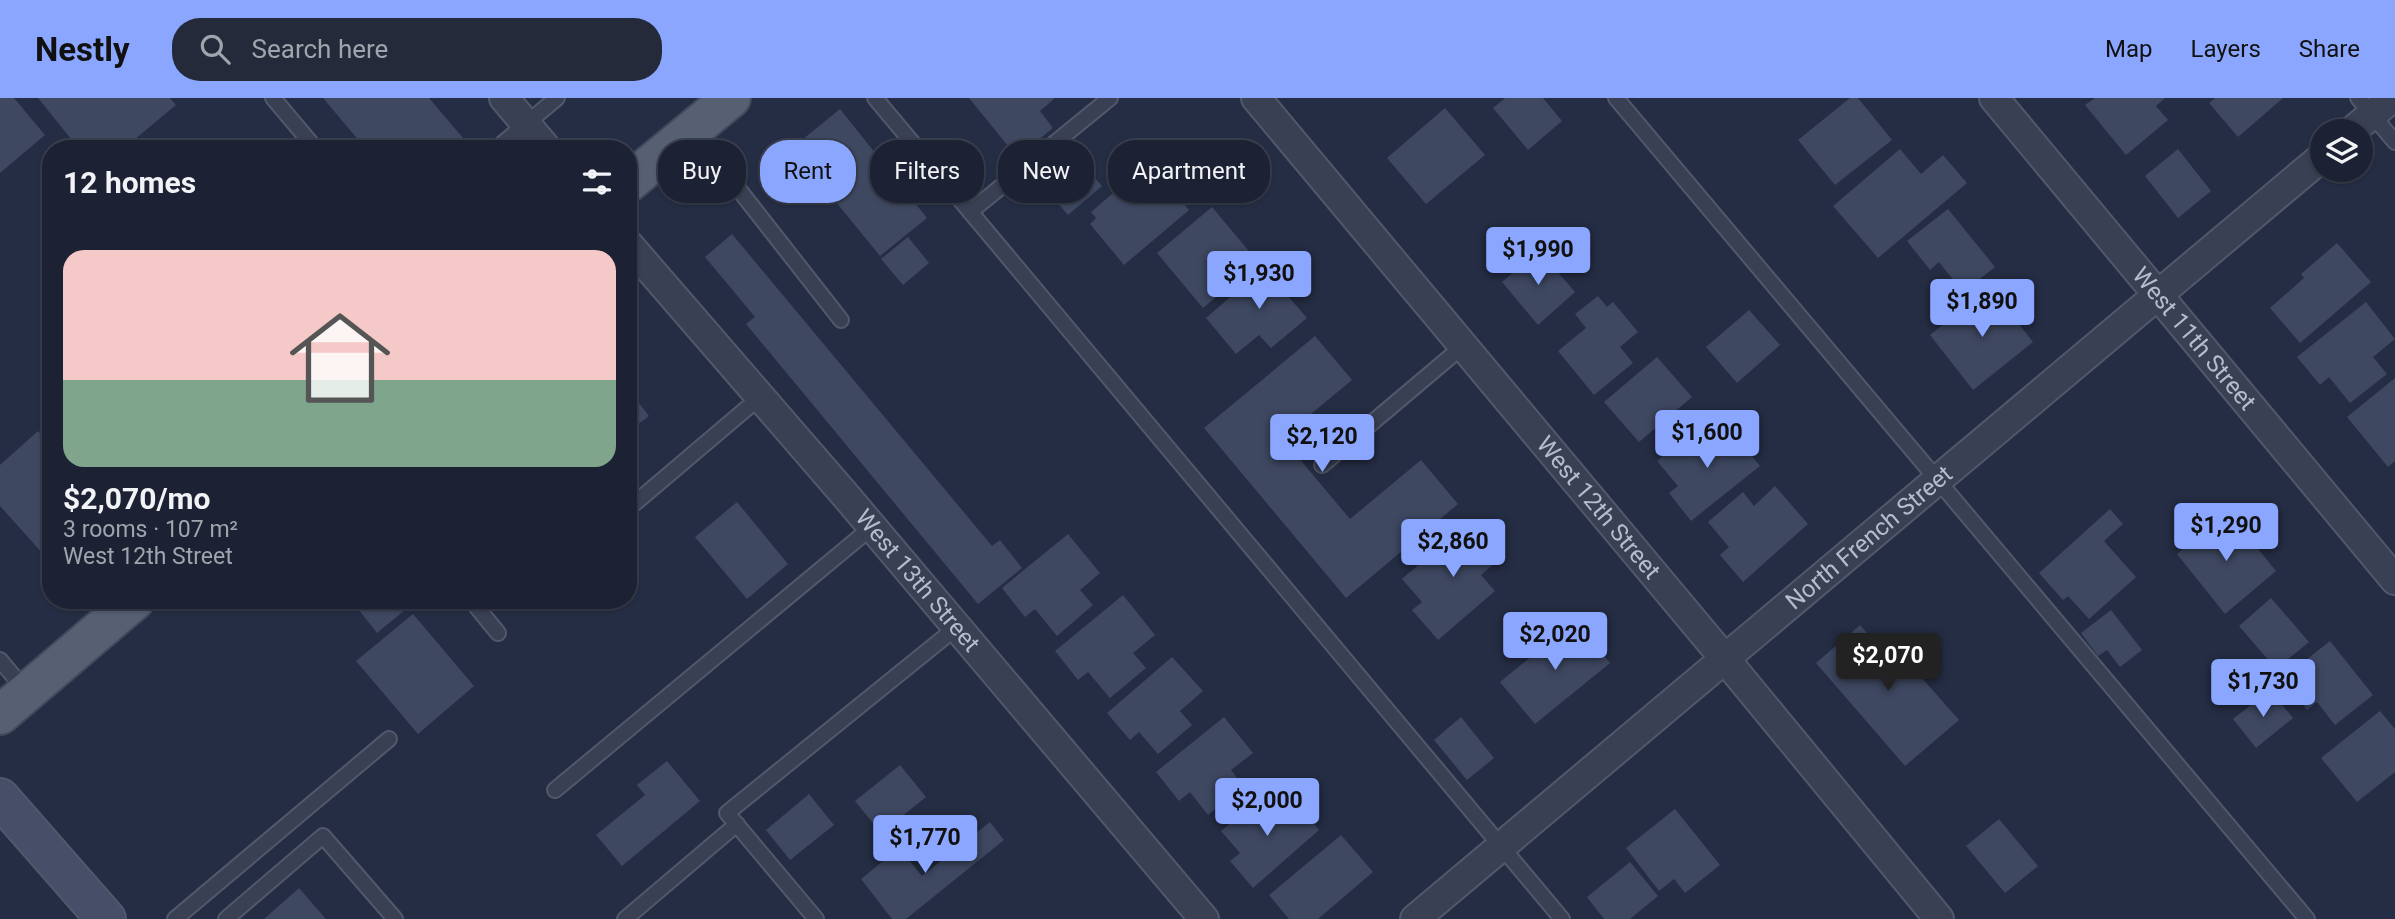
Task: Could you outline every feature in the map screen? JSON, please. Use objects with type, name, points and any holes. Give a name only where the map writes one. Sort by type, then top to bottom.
[{"type":"main road","points":[[637,176],[731,98]]},
{"type":"main road","points":[[13,704],[124,609]]},
{"type":"street","points":[[504,98],[539,140]]},
{"type":"street","name":"West 12th Street","points":[[1256,98],[1939,919]]},
{"type":"street","name":"West 11th Street","points":[[1994,98],[2395,580]]},
{"type":"street","name":"North French Street","points":[[1415,919],[2310,167]]},
{"type":"street","name":"West 13th Street","points":[[637,254],[1204,919]]},
{"type":"street","points":[[0,798],[106,919]]},
{"type":"lane","points":[[273,98],[308,140]]},
{"type":"lane","points":[[507,140],[557,98]]},
{"type":"lane","points":[[875,98],[1562,919]]},
{"type":"lane","points":[[970,212],[1110,98]]},
{"type":"lane","points":[[1616,98],[2307,919]]},
{"type":"lane","points":[[2369,110],[2395,142]]},
{"type":"lane","points":[[693,130],[841,320]]},
{"type":"lane","points":[[1322,465],[1463,346]]},
{"type":"lane","points":[[637,501],[760,397]]},
{"type":"lane","points":[[555,790],[872,527]]},
{"type":"lane","points":[[478,609],[498,633]]},
{"type":"lane","points":[[816,919],[727,813],[957,627]]},
{"type":"lane","points":[[0,660],[13,704]]},
{"type":"lane","points":[[175,919],[389,739]]},
{"type":"lane","points":[[625,919],[737,824]]},
{"type":"lane","points":[[226,919],[323,836],[395,919]]},
{"type":"building","points":[[0,98],[14,98],[45,135],[0,173]]},
{"type":"building","points":[[38,98],[170,98],[176,105],[134,140],[72,140]]},
{"type":"building","points":[[323,98],[429,98],[465,140],[358,140]]},
{"type":"building","points":[[969,98],[1055,98],[1040,111],[1053,128],[1038,140],[1003,140]]},
{"type":"building","points":[[1505,98],[1543,98],[1562,121],[1528,150],[1493,108]]},
{"type":"building","points":[[1850,98],[1858,98],[1892,140],[1835,185],[1798,140]]},
{"type":"building","points":[[2095,98],[2165,98],[2156,106],[2168,120],[2126,155],[2085,105]]},
{"type":"building","points":[[2215,98],[2283,98],[2238,137],[2209,103]]},
{"type":"building","points":[[1445,108],[1485,155],[1426,204],[1387,158]]},
{"type":"building","points":[[840,109],[870,147],[870,203],[915,203],[927,218],[880,256],[837,203],[856,203],[856,140],[802,140]]},
{"type":"building","points":[[1900,149],[1921,174],[1943,155],[1967,183],[1878,258],[1833,206]]},
{"type":"building","points":[[2178,149],[2211,191],[2178,218],[2145,176]]},
{"type":"building","points":[[1094,177],[1102,186],[1094,193]]},
{"type":"building","points":[[1108,198],[1108,203],[1183,203],[1189,210],[1124,265],[1090,224],[1096,218],[1091,212]]},
{"type":"building","points":[[1058,203],[1082,203],[1068,215]]},
{"type":"building","points":[[1212,207],[1258,262],[1203,308],[1157,253]]},
{"type":"building","points":[[1948,209],[1995,267],[1963,292],[1939,262],[1930,270],[1907,241]]},
{"type":"building","points":[[732,234],[992,546],[1000,540],[1022,568],[978,604],[746,324],[755,317],[705,257]]},
{"type":"building","points":[[908,237],[929,263],[903,285],[881,259]]},
{"type":"building","points":[[2337,243],[2371,282],[2300,343],[2270,308],[2304,278],[2301,274]]},
{"type":"building","points":[[1539,250],[1575,292],[1538,325],[1502,282]]},
{"type":"building","points":[[1273,260],[1297,287],[1287,295],[1307,318],[1271,348],[1259,335],[1236,354],[1206,318]]},
{"type":"building","points":[[1990,287],[2033,342],[1973,390],[1930,335]]},
{"type":"building","points":[[1598,296],[1607,307],[1613,302],[1638,332],[1620,347],[1633,363],[1594,395],[1558,351],[1586,328],[1575,314]]},
{"type":"building","points":[[2366,302],[2395,339],[2373,357],[2387,374],[2350,403],[2329,377],[2320,385],[2297,357]]},
{"type":"building","points":[[1749,310],[1780,345],[1737,383],[1706,347]]},
{"type":"building","points":[[1315,336],[1352,380],[1282,438],[1350,519],[1421,460],[1458,504],[1346,598],[1204,428]]},
{"type":"building","points":[[1657,357],[1692,397],[1639,442],[1604,402]]},
{"type":"building","points":[[2395,378],[2395,461],[2388,467],[2347,417]]},
{"type":"building","points":[[637,401],[649,416],[637,425]]},
{"type":"building","points":[[1727,425],[1760,466],[1691,521],[1669,493],[1678,486],[1657,461],[1694,431],[1704,443]]},
{"type":"building","points":[[38,431],[42,436],[42,553],[0,506],[0,465]]},
{"type":"building","points":[[1775,486],[1808,524],[1743,582],[1720,555],[1729,547],[1708,522],[1743,492],[1754,506]]},
{"type":"building","points":[[737,502],[788,564],[747,599],[695,537]]},
{"type":"building","points":[[2110,509],[2123,524],[2104,541],[2136,577],[2089,619],[2068,596],[2063,600],[2039,573]]},
{"type":"building","points":[[2228,512],[2276,571],[2225,614],[2177,554]]},
{"type":"building","points":[[1471,519],[1503,556],[1481,575],[1495,591],[1438,640],[1412,610],[1422,602],[1402,579]]},
{"type":"building","points":[[1068,534],[1100,573],[1080,590],[1093,605],[1057,636],[1035,609],[1025,617],[1002,588]]},
{"type":"building","points":[[1123,595],[1155,635],[1133,653],[1146,668],[1110,698],[1088,672],[1078,680],[1055,651]]},
{"type":"building","points":[[2271,598],[2309,642],[2276,669],[2239,626]]},
{"type":"building","points":[[358,609],[406,609],[377,633]]},
{"type":"building","points":[[2111,610],[2142,650],[2120,667],[2107,650],[2098,656],[2081,633]]},
{"type":"building","points":[[413,614],[474,686],[418,734],[356,661]]},
{"type":"building","points":[[1576,620],[1610,663],[1535,724],[1500,682]]},
{"type":"building","points":[[1860,625],[1874,641],[1883,634],[1959,720],[1905,766],[1816,663]]},
{"type":"building","points":[[2330,641],[2373,695],[2335,725],[2317,702],[2307,710],[2282,679]]},
{"type":"building","points":[[1172,657],[1203,691],[1180,711],[1192,725],[1158,754],[1139,732],[1130,740],[1107,713]]},
{"type":"building","points":[[2270,690],[2293,718],[2256,748],[2233,719]]},
{"type":"building","points":[[2380,711],[2395,729],[2395,772],[2357,802],[2321,758]]},
{"type":"building","points":[[1224,717],[1253,753],[1231,770],[1243,786],[1208,815],[1190,792],[1179,801],[1156,772]]},
{"type":"building","points":[[1461,717],[1494,758],[1467,780],[1434,740]]},
{"type":"building","points":[[667,761],[700,801],[622,866],[596,835],[645,795],[637,785]]},
{"type":"building","points":[[900,765],[926,797],[881,833],[855,801]]},
{"type":"building","points":[[809,794],[834,825],[790,860],[766,830]]},
{"type":"building","points":[[1289,796],[1319,830],[1253,888],[1230,861],[1240,853],[1221,831],[1256,801],[1268,814]]},
{"type":"building","points":[[1675,809],[1720,865],[1685,893],[1674,879],[1659,891],[1626,848]]},
{"type":"building","points":[[1999,819],[2038,866],[2005,893],[1966,846]]},
{"type":"building","points":[[990,822],[1004,840],[906,919],[892,919],[861,879],[899,848],[922,876]]},
{"type":"building","points":[[1341,835],[1373,872],[1318,919],[1289,919],[1269,895]]},
{"type":"building","points":[[1630,862],[1658,896],[1630,919],[1604,919],[1587,897]]},
{"type":"building","points":[[299,888],[326,919],[264,919]]}]
